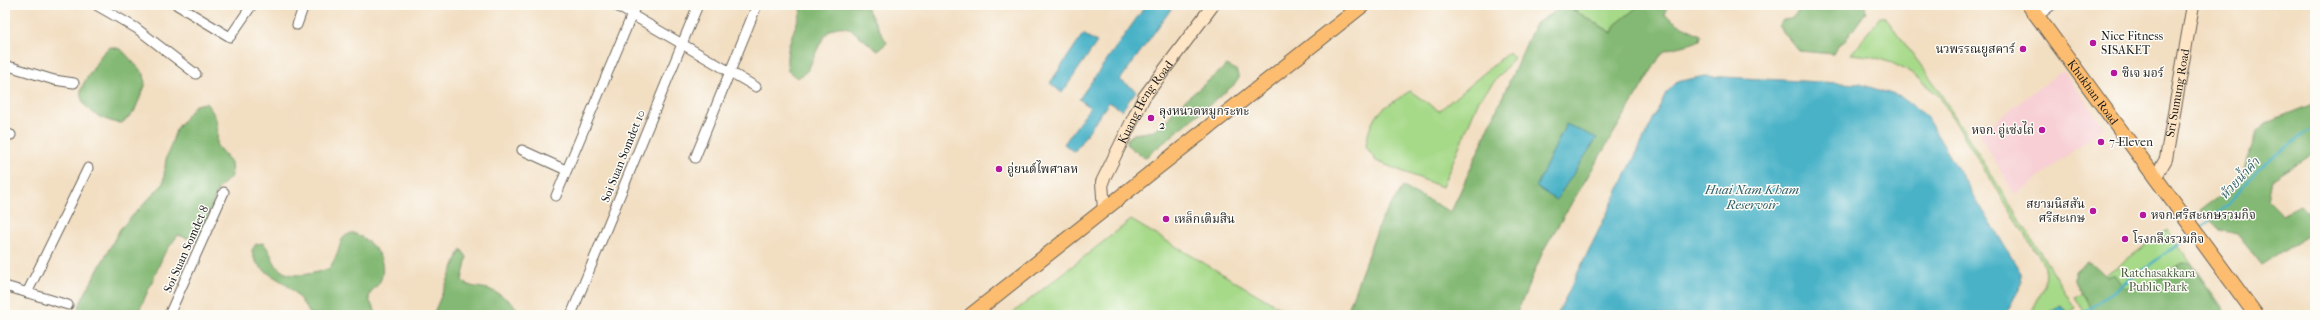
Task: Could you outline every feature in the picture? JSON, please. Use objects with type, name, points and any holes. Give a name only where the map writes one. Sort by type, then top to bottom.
[{"type":"main road","points":[[972,315],[1364,5]]},
{"type":"main road","name":"Khukhan Road","points":[[2033,11],[2205,246],[2242,293],[2256,315]]},
{"type":"street","points":[[96,5],[136,28],[196,74]]},
{"type":"street","points":[[177,5],[230,37],[252,5]]},
{"type":"street","points":[[297,24],[304,5]]},
{"type":"street","points":[[615,5],[756,87]]},
{"type":"street","points":[[556,196],[636,5]]},
{"type":"street","name":"Soi Suan Somdet 10","points":[[571,315],[698,5]]},
{"type":"street","points":[[695,158],[729,71],[758,5]]},
{"type":"street","name":"Kuang Heng Road","points":[[1104,211],[1102,182],[1144,97],[1213,5]]},
{"type":"street","points":[[2033,11],[2052,5]]},
{"type":"street","name":"Sri Sumung Road","points":[[2156,178],[2166,159],[2193,5]]},
{"type":"street","points":[[5,65],[54,80],[74,83]]},
{"type":"street","points":[[522,150],[566,170]]},
{"type":"street","points":[[27,293],[88,168]]},
{"type":"street","name":"Soi Suan Somdet 8","points":[[169,315],[224,192]]},
{"type":"street","points":[[5,286],[68,305]]},
{"type":"shaded area","name":"หจก. อู่เซ่งไถ่","points":[[2063,70],[2104,127],[2015,196],[1979,133]]},
{"type":"green space","points":[[803,5],[865,5],[887,43],[878,50],[848,28],[839,27],[832,29],[826,34],[817,49],[807,71],[797,78],[788,71],[787,54],[791,37]]},
{"type":"green space","points":[[1565,5],[1640,5],[1615,25],[1613,33]]},
{"type":"green space","points":[[1565,5],[1612,33],[1615,25],[1640,5],[1668,5],[1664,14],[1678,24],[1701,35],[1700,40],[1667,50],[1662,53],[1544,249],[1516,315],[1346,315],[1380,222],[1403,187],[1451,212],[1535,24]]},
{"type":"green space","points":[[1804,5],[1827,5],[1829,7],[1833,5],[1865,5],[1866,12],[1845,41],[1838,45],[1833,54],[1799,51],[1778,26],[1783,20],[1791,19]]},
{"type":"green space","points":[[1880,17],[1885,17],[1934,83],[2075,308],[2067,313],[2061,305],[2046,315],[2030,315],[2044,287],[2045,267],[1939,96],[1910,72],[1892,63],[1870,56],[1851,54]]},
{"type":"green space","points":[[110,47],[121,49],[144,74],[145,86],[134,112],[122,123],[109,121],[94,114],[88,109],[81,97],[81,90],[100,56]]},
{"type":"green space","points":[[1509,52],[1514,58],[1479,100],[1442,187],[1376,161],[1366,146],[1368,134],[1375,118],[1386,107],[1410,91],[1439,111]]},
{"type":"green space","points":[[1227,65],[1236,70],[1239,78],[1235,84],[1146,157],[1140,155],[1126,144],[1127,139],[1134,134],[1154,131],[1167,120],[1176,108]]},
{"type":"green space","points":[[206,103],[217,123],[217,146],[231,162],[232,176],[218,189],[199,242],[178,235],[164,254],[140,309],[140,315],[76,315],[81,301],[120,229],[163,184],[166,159],[176,130],[195,105]]},
{"type":"green space","points":[[2315,103],[2315,152],[2272,179],[2268,200],[2283,215],[2300,206],[2313,217],[2315,231],[2262,265],[2237,234],[2220,230],[2200,210],[2242,180],[2256,132],[2265,123]]},
{"type":"green space","points":[[1131,220],[1292,315],[1010,315]]},
{"type":"green space","name":"Ratchasakkara Public Park","points":[[2167,230],[2228,315],[2086,315],[2075,297]]},
{"type":"green space","points":[[353,233],[360,236],[372,245],[380,257],[382,264],[383,271],[381,279],[369,298],[376,315],[311,315],[293,291],[284,283],[261,268],[254,257],[252,250],[256,244],[263,243],[276,265],[281,270],[293,275],[308,274],[329,269],[343,238],[348,234]]},
{"type":"green space","points":[[461,249],[467,257],[462,280],[468,285],[491,290],[500,295],[523,315],[433,315]]},
{"type":"green space","name":"Ratchasakkara Public Park","points":[[2087,262],[2092,263],[2107,277],[2115,274],[2125,288],[2141,285],[2161,278],[2180,264],[2190,264],[2226,315],[2141,315],[2135,310],[2130,310],[2123,315],[2095,315],[2075,281],[2075,272]]},
{"type":"water","points":[[1146,5],[1174,5],[1120,80],[1136,91],[1122,110],[1109,102],[1074,152],[1064,144],[1090,107],[1079,99]]},
{"type":"water","points":[[1083,34],[1097,42],[1062,93],[1050,83]]},
{"type":"water","name":"Huai Nam Kham Reservoir","points":[[1704,76],[1860,84],[1901,97],[1925,115],[2021,273],[2022,284],[2005,315],[1557,315],[1666,93],[1677,82]]},
{"type":"water","points":[[1566,124],[1597,138],[1556,200],[1536,187]]},
{"type":"water","points":[[2061,305],[2068,315],[2046,315]]},
{"type":"waterway","name":"ห้วยน้ำคำ","points":[[2199,229],[2227,206],[2258,169],[2315,126]]},
{"type":"waterway","name":"ห้วยน้ำคำ","points":[[2081,315],[2192,234]]},
{"type":"place","name":"Nice Fitness SISAKET","points":[[2093,43]]},
{"type":"place","name":"นวพรรณยูสคาร์","points":[[2023,49]]},
{"type":"place","name":"ซีเจ มอร์","points":[[2114,73]]},
{"type":"place","name":"ลุงหนวดหมูกระทะ 2","points":[[1151,118]]},
{"type":"place","name":"หจก. อู่เซ่งไถ่","points":[[2042,130]]},
{"type":"place","name":"7-Eleven","points":[[2101,142]]},
{"type":"place","name":"อู่ยนต์ไพศาลห","points":[[999,169]]},
{"type":"place","name":"สยามนิสสัน ศรีสะเกษ","points":[[2093,211]]},
{"type":"place","name":"หจก.ศรีสะเกษรวมกิจ","points":[[2143,215]]},
{"type":"place","name":"เหล็กเติมสิน","points":[[1166,219]]},
{"type":"place","name":"โรงกลึงรวมกิจ","points":[[2125,239]]}]
